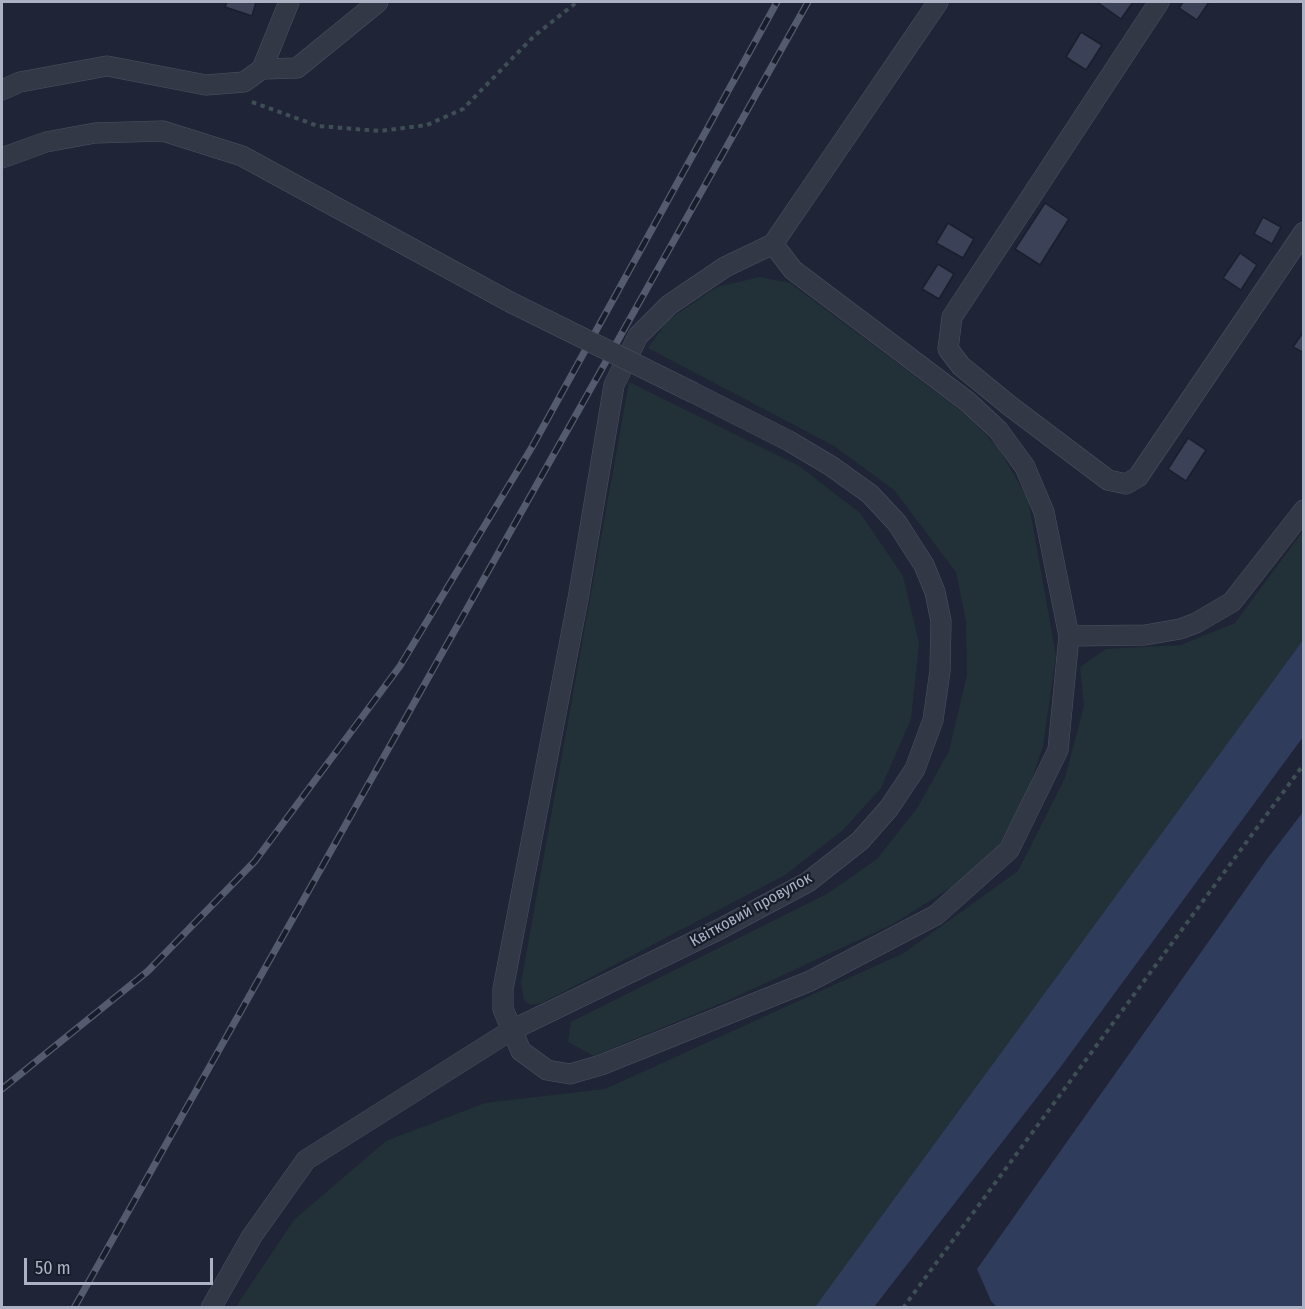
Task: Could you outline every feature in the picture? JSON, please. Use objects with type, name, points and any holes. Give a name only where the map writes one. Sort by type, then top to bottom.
[{"type":"street","points":[[2,90],[20,82],[107,66],[206,85],[244,82],[262,69],[289,2]]},
{"type":"street","points":[[262,69],[297,68],[378,2]]},
{"type":"street","points":[[773,244],[793,270],[968,402],[998,430],[1025,467],[1044,512],[1069,636],[1058,750],[1009,850],[936,915],[810,981],[601,1065],[570,1074],[547,1070],[521,1051],[510,1031],[503,1010],[502,989],[576,610],[614,385],[638,336],[669,305],[725,267],[773,244],[938,2]]},
{"type":"street","points":[[1159,2],[952,317],[948,350],[961,366],[1108,480],[1126,484],[1138,477],[1304,232]]},
{"type":"street","name":"Квітковий провулок","points":[[2,158],[46,142],[95,133],[164,131],[242,156],[510,302],[789,441],[831,466],[870,494],[897,523],[924,565],[935,592],[940,621],[940,671],[933,720],[915,769],[889,808],[860,841],[808,882],[720,929],[510,1031],[306,1160],[252,1236],[211,1308]]},
{"type":"street","points":[[1069,636],[1145,635],[1180,629],[1196,623],[1232,602],[1304,510]]},
{"type":"path","points":[[251,101],[318,126],[380,131],[427,125],[463,109],[534,36],[577,2]]},
{"type":"path","points":[[903,1308],[1304,764]]},
{"type":"shaded area","points":[[760,277],[790,283],[967,415],[999,449],[1028,499],[1056,656],[1043,746],[1023,805],[999,845],[955,885],[893,924],[729,1000],[594,1056],[568,1042],[571,1022],[827,894],[877,859],[918,807],[949,751],[967,675],[966,621],[956,572],[894,490],[834,446],[648,348],[668,320],[717,287]]},
{"type":"shaded area","points":[[629,382],[799,466],[860,513],[903,576],[919,643],[911,719],[881,788],[843,830],[785,875],[542,1003],[530,1005],[524,1000],[521,983]]},
{"type":"shaded area","points":[[1303,531],[1303,640],[815,1307],[235,1308],[294,1220],[386,1141],[485,1103],[605,1089],[904,953],[1018,871],[1065,778],[1084,706],[1080,667],[1106,649],[1181,645],[1235,623]]},
{"type":"water","points":[[1303,640],[1303,737],[1059,1069],[874,1307],[815,1307]]},
{"type":"water","points":[[1303,812],[1303,1307],[997,1307],[991,1301],[977,1269],[1267,859]]},
{"type":"building","points":[[227,2],[256,2],[252,16],[225,7]]},
{"type":"building","points":[[1097,2],[1133,2],[1121,19]]},
{"type":"building","points":[[1183,2],[1209,2],[1197,20],[1179,8]]},
{"type":"building","points":[[1081,32],[1102,45],[1086,70],[1066,57]]},
{"type":"building","points":[[1045,203],[1069,219],[1040,265],[1015,249]]},
{"type":"building","points":[[1263,217],[1281,227],[1272,244],[1254,234]]},
{"type":"building","points":[[948,223],[974,239],[963,258],[936,243]]},
{"type":"building","points":[[1240,253],[1257,265],[1241,290],[1223,278]]},
{"type":"building","points":[[938,264],[954,274],[939,299],[922,289]]},
{"type":"building","points":[[1304,331],[1304,353],[1293,347]]},
{"type":"building","points":[[1188,438],[1206,450],[1186,481],[1168,469]]},
{"type":"railway","points":[[2,1089],[148,971],[255,861],[400,666],[532,447],[777,2]]},
{"type":"railway","points":[[74,1308],[808,2]]}]
